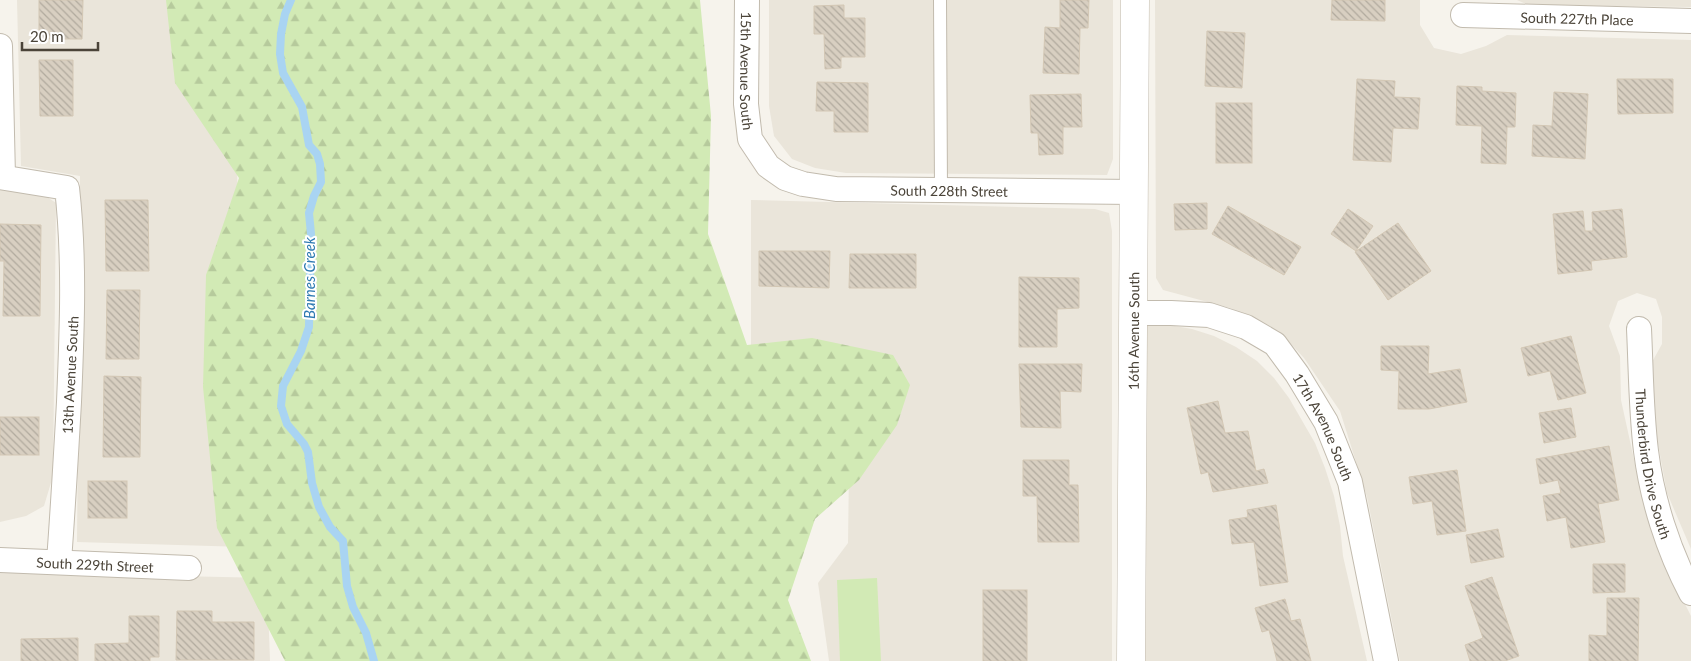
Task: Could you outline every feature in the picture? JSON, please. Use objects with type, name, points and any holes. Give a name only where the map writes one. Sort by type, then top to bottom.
[{"type":"street","name":"15th Avenue South","points":[[746,0],[746,104],[750,139],[768,166]]},
{"type":"street","name":"16th Avenue South","points":[[1131,661],[1135,0]]},
{"type":"street","name":"South 227th Place","points":[[1463,15],[1691,20]]},
{"type":"street","points":[[0,46],[1,177]]},
{"type":"street","name":"South 228th Street","points":[[768,166],[785,178],[802,184],[836,189],[1134,192]]},
{"type":"street","name":"13th Avenue South","points":[[1,177],[67,188],[70,214],[73,318],[59,562]]},
{"type":"street","name":"17th Avenue South","points":[[1133,313],[1209,315],[1246,327],[1275,344],[1298,374],[1326,422],[1350,482],[1386,661]]},
{"type":"street","name":"Thunderbird Drive South","points":[[1639,329],[1642,412],[1646,452],[1668,539],[1691,593]]},
{"type":"street","name":"South 229th Street","points":[[0,560],[189,568]]},
{"type":"lane","points":[[940,0],[941,190]]},
{"type":"shaded area","points":[[17,0],[183,0],[234,21],[245,547],[77,542],[80,176],[21,166]]},
{"type":"shaded area","points":[[769,0],[1113,0],[1113,159],[1107,175],[846,173],[815,168],[792,159],[774,136],[769,106]]},
{"type":"shaded area","points":[[1155,0],[1420,0],[1420,25],[1434,48],[1461,54],[1486,46],[1507,35],[1691,40],[1691,549],[1667,493],[1654,422],[1652,362],[1662,344],[1662,317],[1656,299],[1637,293],[1618,301],[1609,326],[1620,356],[1621,400],[1642,496],[1664,562],[1691,616],[1691,661],[1400,661],[1367,497],[1340,411],[1304,358],[1279,331],[1230,308],[1163,290],[1156,278]]},
{"type":"shaded area","points":[[1517,0],[1691,0],[1691,7],[1528,5]]},
{"type":"shaded area","points":[[0,186],[41,193],[56,203],[53,476],[44,506],[26,516],[0,522]]},
{"type":"shaded area","points":[[751,200],[1095,209],[1109,213],[1112,231],[1112,661],[829,661],[818,583],[848,543],[850,397],[751,395]]},
{"type":"shaded area","points":[[1145,325],[1169,325],[1192,329],[1214,336],[1236,347],[1257,361],[1274,378],[1289,398],[1315,443],[1334,496],[1343,556],[1367,661],[1145,661]]},
{"type":"shaded area","points":[[0,572],[267,578],[270,661],[0,661]]},
{"type":"green space","points":[[166,0],[700,0],[711,116],[708,234],[747,345],[812,338],[893,355],[910,385],[897,425],[859,480],[815,519],[788,600],[811,661],[285,661],[217,528],[203,387],[206,275],[239,178],[175,83]]},
{"type":"green space","points":[[877,578],[881,661],[840,661],[837,580]]},
{"type":"building","points":[[39,0],[83,0],[82,39],[39,39]]},
{"type":"building","points":[[1060,0],[1089,0],[1088,28],[1080,28],[1079,74],[1043,73],[1045,27],[1060,28]]},
{"type":"building","points":[[1332,0],[1385,0],[1385,21],[1331,20]]},
{"type":"building","points":[[844,5],[844,18],[865,18],[865,57],[841,57],[841,68],[825,69],[824,34],[814,34],[814,6]]},
{"type":"building","points":[[1207,31],[1245,33],[1242,88],[1205,86]]},
{"type":"building","points":[[39,60],[73,60],[73,116],[40,116]]},
{"type":"building","points":[[1357,79],[1395,81],[1394,97],[1420,98],[1418,129],[1393,128],[1391,162],[1353,160]]},
{"type":"building","points":[[1617,79],[1673,79],[1673,113],[1618,114]]},
{"type":"building","points":[[817,82],[868,83],[868,132],[834,132],[834,111],[816,111]]},
{"type":"building","points":[[1457,86],[1482,87],[1482,91],[1516,93],[1515,127],[1507,127],[1506,164],[1481,163],[1482,126],[1456,125]]},
{"type":"building","points":[[1554,92],[1588,94],[1585,159],[1532,156],[1533,125],[1552,126]]},
{"type":"building","points":[[1081,94],[1082,127],[1063,127],[1063,154],[1039,155],[1038,133],[1031,133],[1030,95]]},
{"type":"building","points":[[1216,103],[1252,103],[1252,163],[1216,163]]},
{"type":"building","points":[[105,200],[148,200],[149,271],[106,271]]},
{"type":"building","points":[[1207,203],[1207,229],[1175,230],[1174,204]]},
{"type":"building","points":[[1228,206],[1301,247],[1284,275],[1212,234]]},
{"type":"building","points":[[1348,209],[1373,226],[1356,251],[1331,234]]},
{"type":"building","points":[[1622,209],[1627,257],[1591,261],[1592,270],[1558,274],[1553,214],[1583,211],[1585,231],[1593,231],[1592,212]]},
{"type":"building","points":[[1398,223],[1431,271],[1388,300],[1355,252]]},
{"type":"building","points":[[0,224],[41,225],[40,316],[3,316],[4,261],[0,261]]},
{"type":"building","points":[[759,251],[830,251],[829,288],[759,286]]},
{"type":"building","points":[[850,254],[916,254],[916,288],[849,288]]},
{"type":"building","points":[[1019,277],[1079,278],[1079,308],[1057,309],[1057,347],[1019,347]]},
{"type":"building","points":[[107,290],[140,290],[139,359],[106,359]]},
{"type":"building","points":[[1571,336],[1586,393],[1558,400],[1550,371],[1528,376],[1521,348]]},
{"type":"building","points":[[1381,346],[1429,346],[1428,374],[1460,369],[1467,402],[1429,409],[1398,409],[1399,371],[1381,370]]},
{"type":"building","points":[[1019,364],[1082,364],[1081,392],[1060,391],[1061,428],[1021,427]]},
{"type":"building","points":[[104,376],[141,377],[140,457],[103,457]]},
{"type":"building","points":[[1218,401],[1225,433],[1248,431],[1256,471],[1264,469],[1268,483],[1213,492],[1208,472],[1201,474],[1187,408]]},
{"type":"building","points":[[1571,408],[1576,437],[1544,443],[1539,413]]},
{"type":"building","points":[[0,417],[39,417],[39,455],[0,455]]},
{"type":"building","points":[[1609,446],[1619,500],[1598,504],[1605,542],[1571,548],[1566,517],[1547,521],[1543,496],[1561,493],[1558,480],[1540,484],[1536,459]]},
{"type":"building","points":[[1023,460],[1069,460],[1069,485],[1078,485],[1079,542],[1038,542],[1037,496],[1023,496]]},
{"type":"building","points":[[1457,470],[1466,531],[1437,535],[1432,501],[1413,504],[1409,477]]},
{"type":"building","points":[[88,481],[127,481],[127,518],[88,518]]},
{"type":"building","points":[[1276,505],[1288,582],[1260,586],[1254,542],[1232,544],[1229,520],[1248,517],[1247,510]]},
{"type":"building","points":[[1498,529],[1504,557],[1471,563],[1466,535]]},
{"type":"building","points":[[1593,564],[1625,564],[1625,592],[1593,593]]},
{"type":"building","points":[[1492,577],[1519,656],[1505,661],[1470,661],[1465,645],[1483,638],[1465,586]]},
{"type":"building","points":[[983,590],[1027,590],[1027,661],[983,661]]},
{"type":"building","points":[[1607,598],[1639,598],[1638,661],[1589,661],[1589,635],[1607,636]]},
{"type":"building","points":[[1285,599],[1291,621],[1300,619],[1311,661],[1277,661],[1269,630],[1262,632],[1255,608]]},
{"type":"building","points":[[177,611],[212,611],[212,622],[254,622],[254,660],[176,660]]},
{"type":"building","points":[[129,616],[159,616],[159,657],[150,657],[150,661],[95,661],[95,644],[129,643]]},
{"type":"building","points":[[78,638],[78,661],[21,661],[21,639]]},
{"type":"waterway","name":"Barnes Creek","points":[[291,0],[285,14],[281,34],[280,54],[283,73],[302,107],[309,145],[317,154],[320,164],[321,182],[309,213],[311,234],[309,327],[301,351],[283,386],[281,406],[287,424],[304,444],[308,452],[312,483],[319,507],[330,527],[343,541],[347,586],[353,607],[366,633],[374,661]]}]
